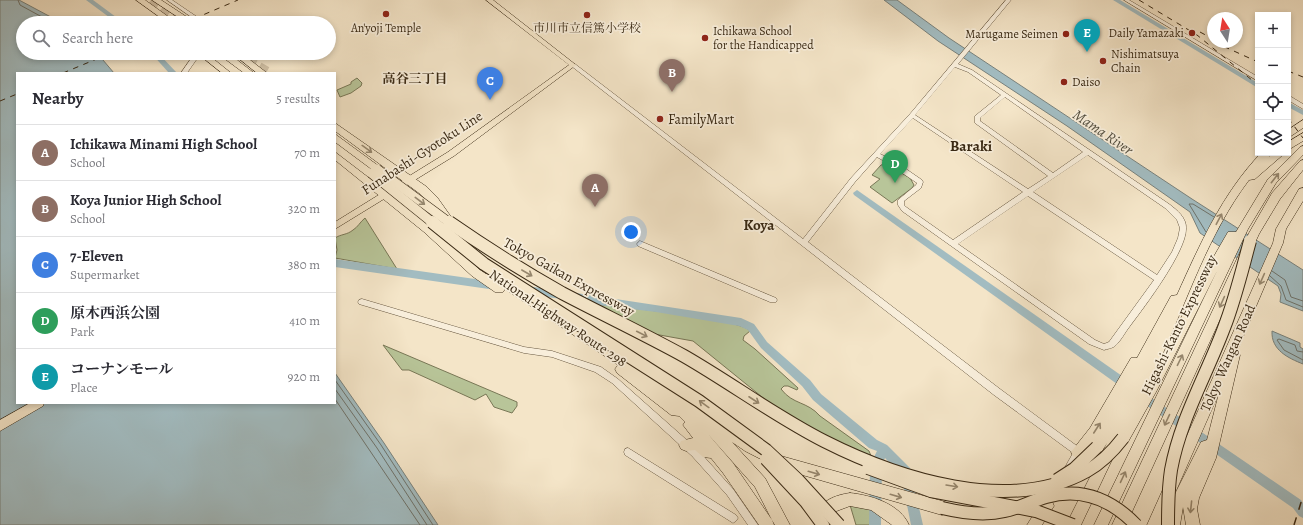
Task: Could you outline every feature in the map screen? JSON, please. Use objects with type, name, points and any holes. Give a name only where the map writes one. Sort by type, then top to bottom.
[{"type":"highway","points":[[140,0],[163,16]]},
{"type":"highway","points":[[162,1],[178,16]]},
{"type":"highway","points":[[162,1],[182,16]]},
{"type":"highway","points":[[150,7],[160,16]]},
{"type":"highway","points":[[221,60],[227,72]]},
{"type":"highway","points":[[223,60],[240,72]]},
{"type":"highway","points":[[225,60],[248,72]]},
{"type":"highway","points":[[245,60],[262,72]]},
{"type":"highway","points":[[1291,134],[1303,123]]},
{"type":"highway","points":[[1291,134],[1303,128]]},
{"type":"highway","name":"National Highway Route 298","points":[[337,129],[410,180],[433,200],[466,249],[486,270],[519,294],[694,409],[760,483],[764,493],[784,525]]},
{"type":"highway","name":"Tokyo Gaikan Expressway","points":[[337,129],[374,171],[454,242],[484,264],[660,375],[747,436]]},
{"type":"highway","points":[[1291,145],[1303,136]]},
{"type":"highway","name":"Tokyo Gaikan Expressway","points":[[336,145],[459,230],[525,272],[692,361],[798,427]]},
{"type":"highway","name":"Higashi-Kanto Expressway","points":[[1119,525],[1250,241],[1258,214],[1278,173],[1303,149]]},
{"type":"highway","points":[[798,427],[860,464],[910,485],[956,498],[1035,511],[1073,525],[1122,405],[1154,336],[1237,189],[1264,156]]},
{"type":"highway","points":[[1237,189],[1257,174],[1277,156]]},
{"type":"highway","name":"National Highway Route 298","points":[[338,159],[428,229],[470,268],[680,408],[722,447],[755,486],[764,493]]},
{"type":"highway","name":"Higashi-Kanto Expressway","points":[[1101,525],[1228,257],[1258,214],[1303,163]]},
{"type":"highway","points":[[1300,204],[1303,183]]},
{"type":"highway","points":[[1300,204],[1303,192]]},
{"type":"highway","name":"Tokyo Wangan Road","points":[[1154,525],[1278,243],[1300,204]]},
{"type":"highway","points":[[798,427],[859,457],[911,477],[942,484],[984,490],[1020,490],[1042,488],[1073,479],[1100,464],[1123,438],[1139,414],[1218,257],[1242,222],[1258,214]]},
{"type":"highway","points":[[1168,525],[1169,486],[1178,436],[1224,328],[1250,241]]},
{"type":"highway","points":[[942,508],[982,508],[1023,495],[1052,483],[1081,464],[1104,438],[1205,246]]},
{"type":"highway","points":[[1193,525],[1190,516],[1190,505],[1216,421],[1240,329]]},
{"type":"highway","points":[[621,369],[657,395],[689,424],[728,468],[767,525]]},
{"type":"highway","points":[[1078,452],[1095,432],[1122,405]]},
{"type":"highway","points":[[694,409],[750,447],[778,462],[858,486],[942,508],[974,514],[994,513],[1061,494],[1081,493],[1112,505],[1136,525]]},
{"type":"highway","points":[[747,436],[806,502],[823,525]]},
{"type":"highway","points":[[747,436],[786,468],[839,525]]},
{"type":"highway","points":[[686,444],[697,444],[703,448],[732,483],[756,507]]},
{"type":"highway","points":[[1173,525],[1176,507],[1204,461]]},
{"type":"highway","points":[[816,525],[822,514],[832,506],[851,500],[864,500],[886,509],[902,525]]},
{"type":"highway","points":[[1034,525],[1047,506]]},
{"type":"main road","points":[[489,0],[573,65]]},
{"type":"main road","name":"Funabashi-Gyotoku Line","points":[[336,225],[410,180],[470,140],[573,65]]},
{"type":"main road","points":[[0,426],[36,404]]},
{"type":"street","points":[[804,242],[852,180],[912,115],[1009,0]]},
{"type":"street","points":[[1126,0],[1255,75]]},
{"type":"street","points":[[1130,0],[1218,54]]},
{"type":"street","points":[[162,1],[192,16]]},
{"type":"street","points":[[186,12],[191,16]]},
{"type":"street","points":[[185,72],[193,60]]},
{"type":"street","points":[[573,65],[997,392],[1078,452],[1047,506],[1038,525]]},
{"type":"street","points":[[876,154],[918,180],[919,186],[902,198],[901,205],[953,244],[1092,342],[1104,347],[1112,344],[1166,268],[1183,228],[1179,219],[1167,206],[970,71],[954,65]]},
{"type":"street","points":[[1004,95],[977,117],[977,122],[1053,176]]},
{"type":"street","points":[[1291,98],[1303,105]]},
{"type":"street","points":[[912,115],[1158,279]]},
{"type":"street","points":[[953,244],[1087,152]]},
{"type":"street","points":[[640,244],[773,300]]},
{"type":"street","points":[[362,302],[524,350],[547,352],[591,366],[615,381],[686,444],[719,478],[752,525]]},
{"type":"street","points":[[628,452],[733,518]]},
{"type":"green space","points":[[357,78],[362,83],[361,86],[351,93],[340,97],[337,90],[351,84],[351,82]]},
{"type":"green space","points":[[886,164],[910,178],[914,185],[892,203],[870,187],[880,179],[872,175],[881,165]]},
{"type":"green space","points":[[365,218],[397,269],[336,258],[336,238],[351,232]]},
{"type":"green space","points":[[597,303],[705,318],[726,322],[750,331],[744,336],[743,340],[798,388],[797,390],[784,386],[781,389],[790,398],[815,411],[869,451],[874,463],[857,451],[848,447],[837,445],[767,401],[693,341],[643,332],[592,304]]},
{"type":"green space","points":[[383,345],[517,402],[517,406],[512,413],[494,407],[486,394],[475,400],[409,370],[402,370]]},
{"type":"green space","points":[[850,505],[871,506],[871,525],[856,525]]},
{"type":"water","points":[[0,0],[19,0],[49,16],[16,16],[16,60],[103,60],[113,72],[16,72],[16,404],[336,404],[336,374],[384,443],[438,525],[0,525]]},
{"type":"water","points":[[884,0],[897,0],[949,38],[1192,199],[1303,270],[1303,311],[1280,302],[1281,294],[1278,286],[1200,233],[1190,212],[1067,126],[938,41]]},
{"type":"water","points":[[1272,331],[1300,343],[1300,347],[1303,349],[1303,364],[1286,356],[1277,348],[1272,338]]},
{"type":"waterway","points":[[89,0],[111,16]]},
{"type":"waterway","points":[[1116,0],[1255,84]]},
{"type":"waterway","points":[[161,60],[172,72]]},
{"type":"waterway","points":[[1291,106],[1303,113]]},
{"type":"waterway","points":[[857,193],[1128,386]]},
{"type":"waterway","points":[[336,263],[496,286]]},
{"type":"waterway","points":[[527,290],[561,295]]},
{"type":"waterway","points":[[576,297],[741,322],[751,327],[764,345],[806,383],[817,397],[873,444],[883,449]]},
{"type":"waterway","points":[[1140,395],[1297,504],[1303,512]]},
{"type":"waterway","points":[[875,525],[876,465],[883,449]]},
{"type":"waterway","points":[[883,449],[906,472],[917,525]]},
{"type":"tunnel","points":[[151,0],[173,16]]},
{"type":"tunnel","points":[[248,60],[268,72]]},
{"type":"railway","points":[[200,16],[238,0]]},
{"type":"railway","points":[[1139,0],[1197,35],[1257,84]]},
{"type":"railway","points":[[1200,32],[1207,36]]},
{"type":"railway","points":[[1227,48],[1255,61]]},
{"type":"railway","points":[[65,72],[94,60]]},
{"type":"railway","points":[[1291,72],[1303,77]]},
{"type":"railway","points":[[0,101],[16,94]]},
{"type":"railway","points":[[1290,120],[1303,138]]},
{"type":"railway","points":[[1294,525],[1303,496]]},
{"type":"place","name":"An'yoji Temple","points":[[386,14]]},
{"type":"place","name":"市川市立信篤小学校","points":[[587,15]]},
{"type":"place","name":"Daily Yamazaki","points":[[1192,33]]},
{"type":"place","name":"Marugame Seimen","points":[[1066,34]]},
{"type":"place","name":"Ichikawa School for the Handicapped","points":[[705,38]]},
{"type":"place","name":"コーナンモール","points":[[1087,52]]},
{"type":"place","name":"Nishimatsuya Chain","points":[[1103,61]]},
{"type":"place","name":"Daiso","points":[[1064,82]]},
{"type":"place","name":"Koya Junior High School","points":[[672,92]]},
{"type":"place","name":"7-Eleven","points":[[490,100]]},
{"type":"place","name":"FamilyMart","points":[[660,119]]},
{"type":"place","name":"原木西浜公園","points":[[895,183]]},
{"type":"place","name":"Ichikawa Minami High School","points":[[595,207]]},
{"type":"district","name":"高谷三丁目","points":[[415,78]]},
{"type":"district","name":"Baraki","points":[[971,146]]},
{"type":"district","name":"Koya","points":[[759,225]]},
{"type":"water label","name":"Mama River","points":[[1103,132]]}]
